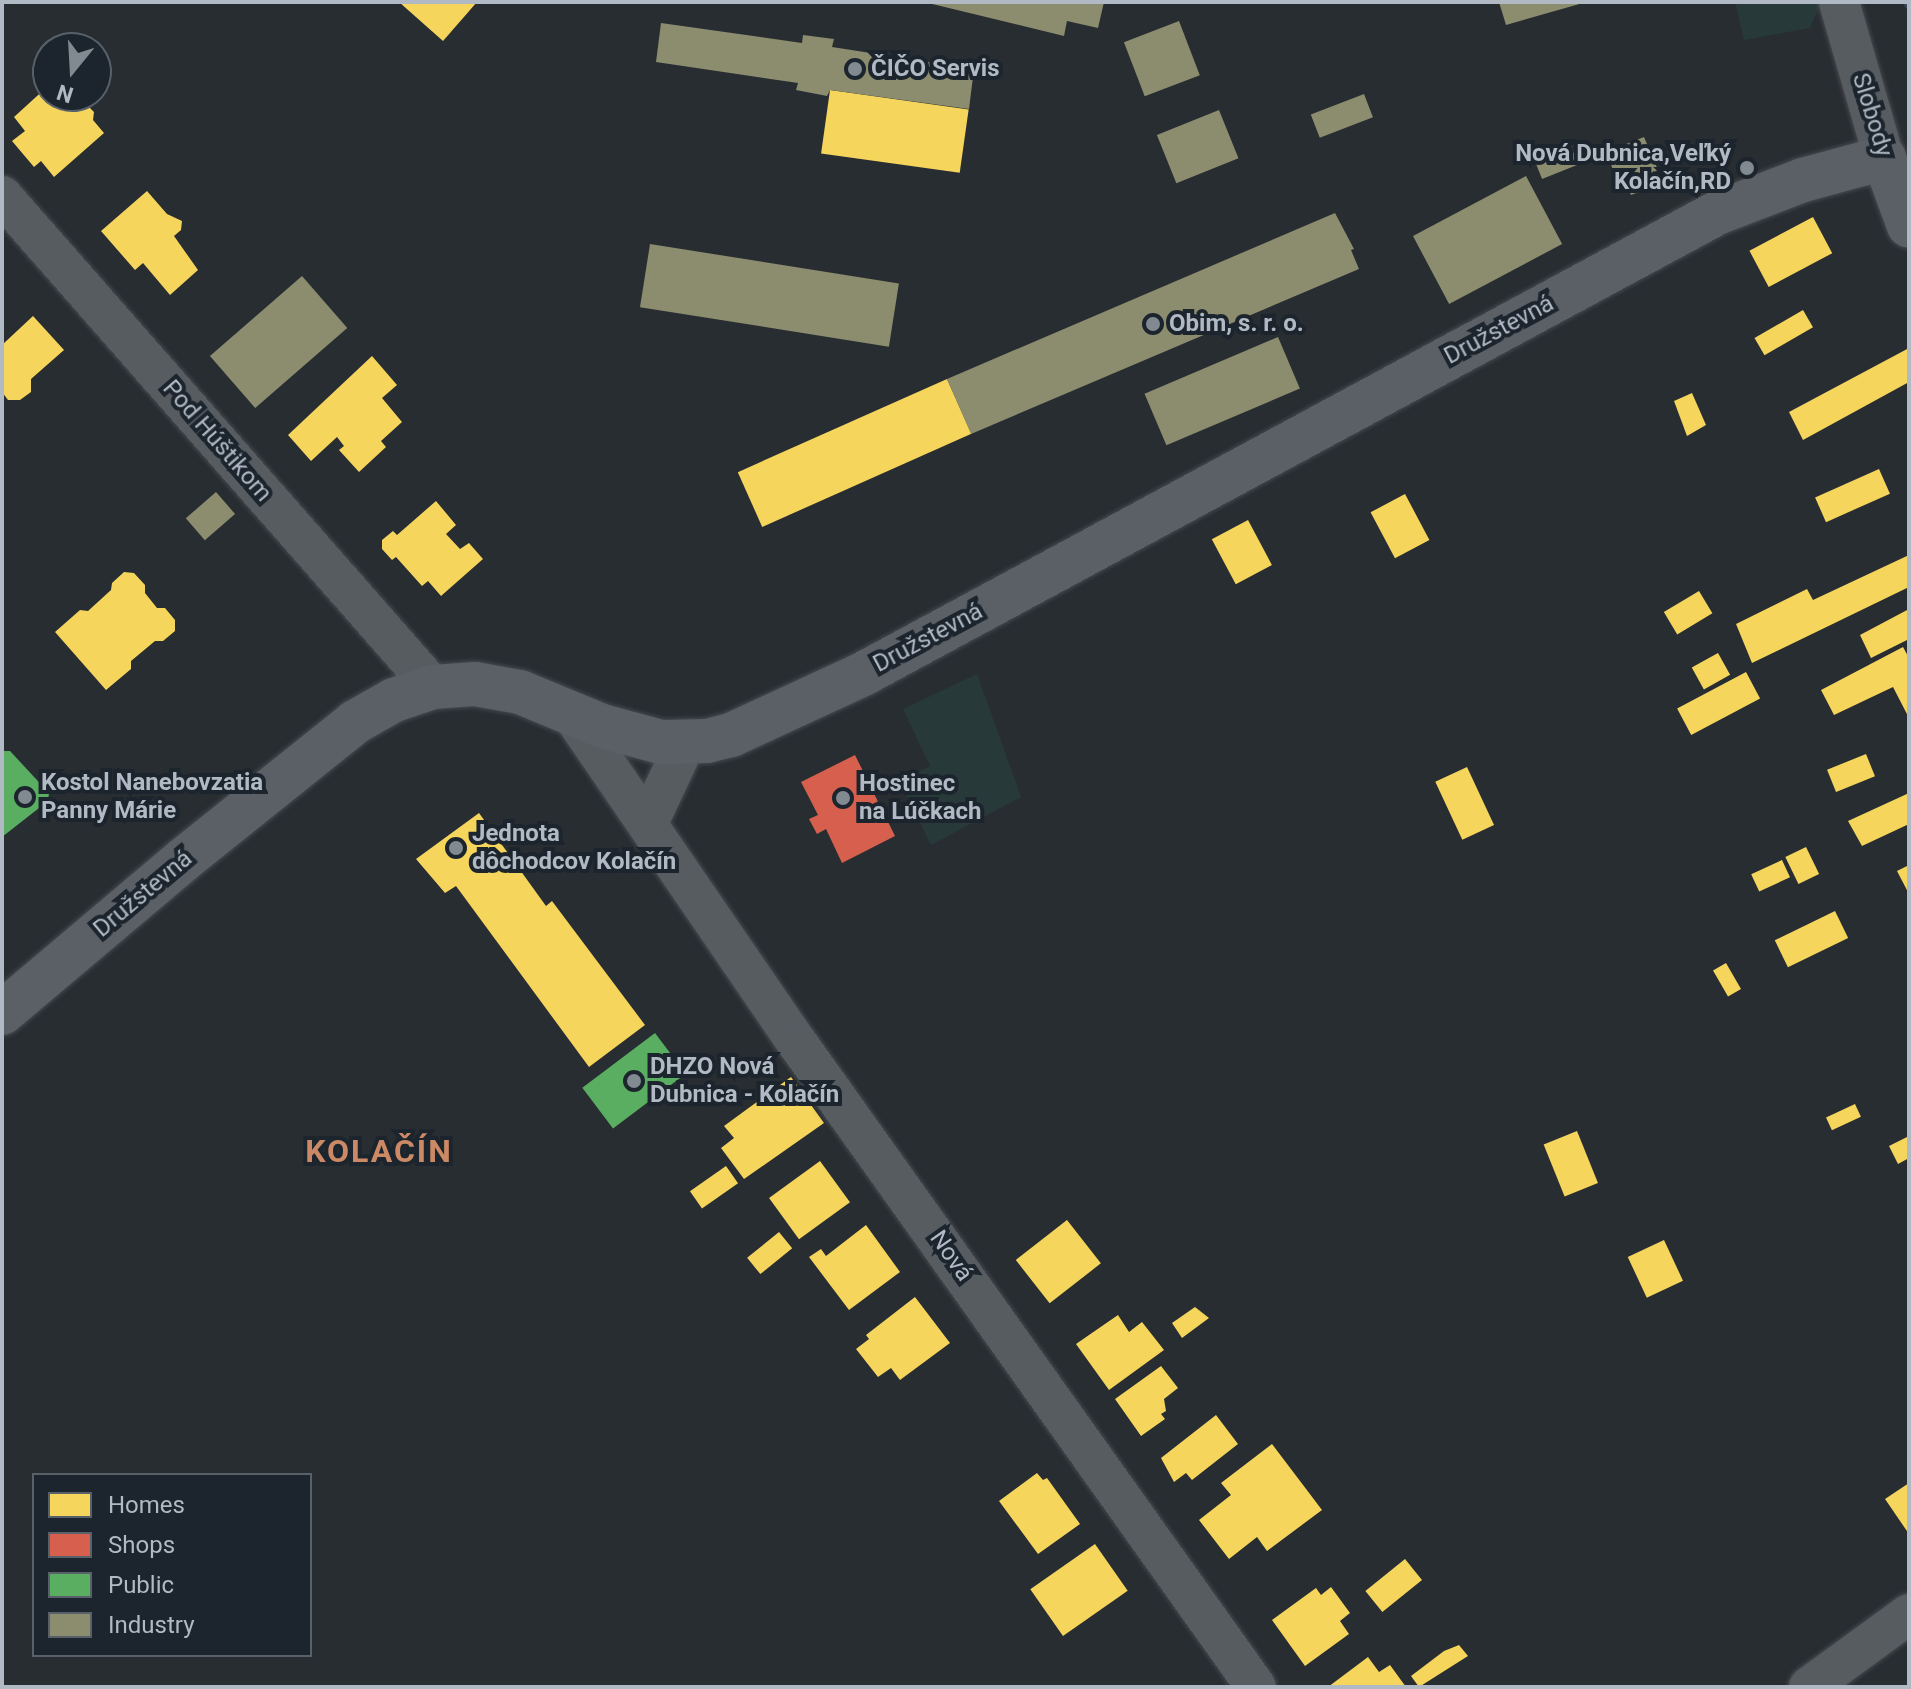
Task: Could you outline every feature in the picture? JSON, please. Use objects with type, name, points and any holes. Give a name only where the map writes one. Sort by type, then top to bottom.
[{"type":"street","name":"Slobody","points":[[1839,2],[1894,163],[1909,226]]},
{"type":"street","name":"Družstevná","points":[[2,1013],[183,860],[355,722],[394,700],[433,687],[475,684],[520,692],[636,736],[686,742],[731,735],[863,674],[1717,213],[1803,180],[1894,163]]},
{"type":"street","name":"Pod Húštikom","points":[[2,196],[433,687]]},
{"type":"street","name":"Nová","points":[[571,713],[798,1044],[1256,1687]]},
{"type":"street","points":[[648,823],[686,742]]},
{"type":"street","points":[[1809,1687],[1909,1614]]},
{"type":"shaded area","points":[[1735,2],[1820,2],[1820,6],[1810,28],[1744,40]]},
{"type":"shaded area","points":[[977,674],[1021,797],[931,845],[900,782],[930,766],[903,709]]},
{"type":"building: Homes","points":[[399,2],[477,2],[443,41]]},
{"type":"building: Homes","points":[[830,90],[969,109],[960,173],[821,153]]},
{"type":"building: Homes","points":[[32,101],[32,112],[94,112],[93,120],[104,133],[54,177],[41,161],[34,167],[12,141],[25,131],[14,117]]},
{"type":"building: Homes","points":[[147,191],[167,214],[182,221],[181,230],[174,236],[198,270],[170,295],[143,263],[135,270],[101,231]]},
{"type":"building: Homes","points":[[1813,217],[1832,253],[1769,287],[1749,251]]},
{"type":"building: Homes","points":[[1803,310],[1813,327],[1765,355],[1755,338]]},
{"type":"building: Homes","points":[[33,316],[64,350],[31,379],[31,392],[20,400],[8,400],[2,392],[2,345]]},
{"type":"building: Homes","points":[[1909,348],[1909,382],[1803,440],[1789,412]]},
{"type":"building: Homes","points":[[372,356],[397,385],[382,398],[402,422],[381,441],[386,447],[359,472],[339,450],[344,446],[337,437],[311,461],[288,435]]},
{"type":"building: Homes","points":[[947,379],[971,434],[762,527],[738,472]]},
{"type":"building: Homes","points":[[1692,393],[1706,425],[1687,436],[1674,401]]},
{"type":"building: Homes","points":[[1879,469],[1890,494],[1826,522],[1815,497]]},
{"type":"building: Homes","points":[[1405,494],[1429,540],[1395,558],[1371,512]]},
{"type":"building: Homes","points":[[436,501],[456,525],[446,534],[460,549],[469,543],[483,559],[441,596],[428,581],[422,586],[396,557],[392,560],[382,549],[382,540],[393,531],[397,535]]},
{"type":"building: Homes","points":[[1248,520],[1272,565],[1236,584],[1212,539]]},
{"type":"building: Homes","points":[[1909,555],[1909,587],[1752,663],[1736,624],[1807,589],[1813,600]]},
{"type":"building: Homes","points":[[124,572],[134,573],[145,585],[145,593],[157,608],[165,608],[175,620],[175,631],[163,641],[155,641],[131,661],[131,669],[106,690],[55,632],[80,610],[88,611],[111,590],[112,583]]},
{"type":"building: Homes","points":[[1699,591],[1712,613],[1677,634],[1664,612]]},
{"type":"building: Homes","points":[[1909,609],[1909,639],[1871,658],[1860,635]]},
{"type":"building: Homes","points":[[1903,647],[1909,658],[1909,718],[1893,687],[1834,715],[1821,690]]},
{"type":"building: Homes","points":[[1718,653],[1730,675],[1704,689],[1692,668]]},
{"type":"building: Homes","points":[[1746,672],[1760,698],[1691,735],[1677,709]]},
{"type":"building: Homes","points":[[1866,754],[1875,776],[1836,792],[1827,770]]},
{"type":"building: Homes","points":[[1467,767],[1494,825],[1462,840],[1435,782]]},
{"type":"building: Homes","points":[[1909,793],[1909,824],[1862,846],[1848,821]]},
{"type":"building: Homes","points":[[479,813],[546,906],[552,901],[645,1025],[589,1067],[456,886],[445,893],[416,859]]},
{"type":"building: Homes","points":[[1806,847],[1819,874],[1798,884],[1785,857]]},
{"type":"building: Homes","points":[[1782,860],[1790,877],[1759,892],[1751,874]]},
{"type":"building: Homes","points":[[1909,865],[1909,894],[1897,871]]},
{"type":"building: Homes","points":[[1835,911],[1848,938],[1788,967],[1775,940]]},
{"type":"building: Homes","points":[[1726,963],[1741,989],[1728,996],[1713,970]]},
{"type":"building: Homes","points":[[791,1077],[824,1123],[744,1179],[721,1148],[734,1138],[724,1126]]},
{"type":"building: Homes","points":[[1855,1104],[1861,1117],[1832,1130],[1826,1118]]},
{"type":"building: Homes","points":[[1577,1131],[1598,1183],[1565,1196],[1544,1144]]},
{"type":"building: Homes","points":[[1909,1136],[1909,1158],[1898,1164],[1889,1146]]},
{"type":"building: Homes","points":[[820,1161],[850,1202],[799,1239],[769,1198]]},
{"type":"building: Homes","points":[[726,1166],[738,1183],[702,1208],[690,1191]]},
{"type":"building: Homes","points":[[1067,1220],[1101,1263],[1050,1303],[1016,1260]]},
{"type":"building: Homes","points":[[866,1225],[900,1272],[849,1310],[809,1257],[821,1249],[826,1256]]},
{"type":"building: Homes","points":[[779,1232],[792,1248],[760,1274],[747,1258]]},
{"type":"building: Homes","points":[[1664,1240],[1683,1281],[1647,1298],[1628,1257]]},
{"type":"building: Homes","points":[[915,1297],[950,1343],[900,1380],[891,1368],[878,1377],[856,1349],[869,1339],[866,1335]]},
{"type":"building: Homes","points":[[1195,1307],[1209,1318],[1182,1338],[1172,1323]]},
{"type":"building: Homes","points":[[1118,1315],[1129,1332],[1142,1322],[1164,1350],[1109,1390],[1076,1344]]},
{"type":"building: Homes","points":[[1161,1366],[1178,1388],[1164,1399],[1166,1411],[1161,1414],[1165,1419],[1141,1436],[1115,1399]]},
{"type":"building: Homes","points":[[1216,1415],[1238,1444],[1192,1480],[1186,1473],[1174,1482],[1161,1458]]},
{"type":"building: Homes","points":[[1272,1444],[1322,1510],[1267,1551],[1257,1537],[1229,1559],[1199,1520],[1231,1495],[1221,1483]]},
{"type":"building: Homes","points":[[1037,1473],[1043,1480],[1047,1478],[1080,1524],[1038,1554],[999,1501]]},
{"type":"building: Homes","points":[[1909,1483],[1909,1534],[1885,1499]]},
{"type":"building: Homes","points":[[1095,1544],[1128,1591],[1063,1636],[1030,1589]]},
{"type":"building: Homes","points":[[1405,1559],[1422,1580],[1382,1612],[1365,1591]]},
{"type":"building: Homes","points":[[1331,1587],[1350,1613],[1340,1621],[1349,1634],[1305,1666],[1272,1620],[1316,1588],[1321,1595]]},
{"type":"building: Homes","points":[[1459,1645],[1468,1656],[1419,1687],[1411,1676],[1444,1651]]},
{"type":"building: Homes","points":[[1368,1657],[1379,1672],[1390,1665],[1406,1687],[1328,1687]]},
{"type":"building: Shops","name":"Hostinec na Lúčkach","points":[[855,755],[895,836],[842,863],[826,829],[817,834],[809,819],[818,815],[801,782]]},
{"type":"building: Public","name":"Kostol Nanebovzatia Panny Márie","points":[[2,751],[10,751],[49,793],[48,801],[2,837]]},
{"type":"building: Public","name":"DHZO Nová Dubnica - Kolačín","points":[[655,1033],[686,1074],[613,1128],[582,1088]]},
{"type":"building: Industry","points":[[924,2],[1104,2],[1098,28],[1067,21],[1064,36]]},
{"type":"building: Industry","points":[[1499,2],[1582,2],[1583,3],[1506,25]]},
{"type":"building: Industry","points":[[1179,21],[1200,75],[1145,96],[1124,42]]},
{"type":"building: Industry","points":[[661,23],[802,43],[803,35],[834,39],[832,47],[974,69],[969,109],[830,90],[827,96],[796,90],[798,83],[656,62]]},
{"type":"building: Industry","points":[[1364,94],[1373,117],[1320,138],[1311,114]]},
{"type":"building: Industry","points":[[1219,110],[1238,158],[1176,183],[1157,135]]},
{"type":"building: Industry","points":[[1644,137],[1658,170],[1651,173],[1657,185],[1631,195],[1625,182],[1619,185],[1606,152]]},
{"type":"building: Industry","points":[[1570,144],[1578,164],[1542,179],[1534,159]]},
{"type":"building: Industry","points":[[1526,176],[1562,244],[1449,304],[1413,236]]},
{"type":"building: Industry","name":"Obim, s. r. o.","points":[[1335,213],[1354,249],[1351,250],[1359,269],[971,434],[947,379]]},
{"type":"building: Industry","points":[[650,244],[899,283],[889,347],[640,307]]},
{"type":"building: Industry","points":[[302,276],[347,328],[255,408],[210,356]]},
{"type":"building: Industry","points":[[1278,337],[1300,389],[1166,445],[1145,394]]},
{"type":"building: Industry","points":[[216,492],[235,514],[205,540],[186,518]]},
{"type":"place","name":"ČIČO Servis","points":[[855,69]]},
{"type":"place","name":"Nová Dubnica,Veľký Kolačín,RD","points":[[1747,168]]},
{"type":"place","name":"Obim, s. r. o.","points":[[1153,324]]},
{"type":"place","name":"Kostol Nanebovzatia Panny Márie","points":[[25,797]]},
{"type":"place","name":"Hostinec na Lúčkach","points":[[843,798]]},
{"type":"place","name":"Jednota dôchodcov Kolačín","points":[[456,848]]},
{"type":"place","name":"DHZO Nová Dubnica - Kolačín","points":[[634,1081]]},
{"type":"district","name":"KOLAČÍN","points":[[379,1151]]}]
